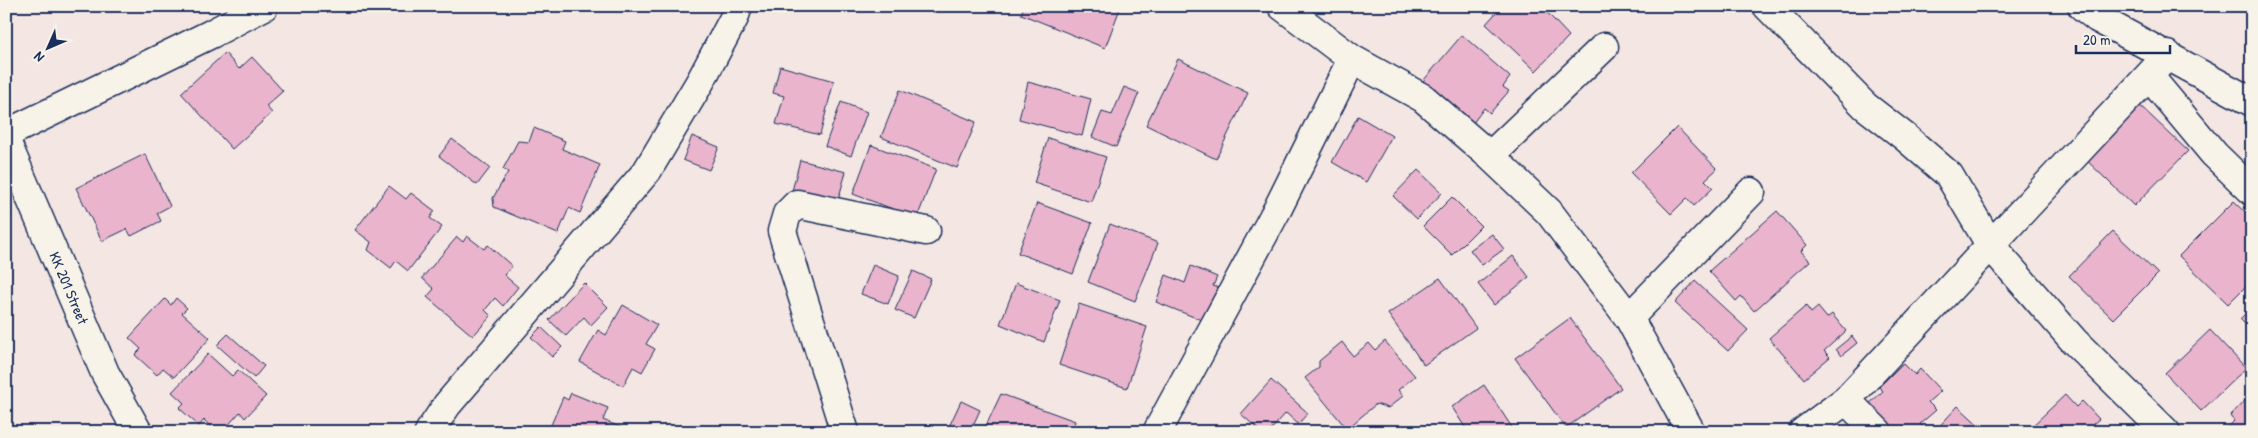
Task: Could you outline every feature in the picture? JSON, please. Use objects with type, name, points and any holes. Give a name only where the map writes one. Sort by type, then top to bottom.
[{"type":"street","points":[[6,134],[211,34],[264,6]]},
{"type":"street","points":[[428,432],[453,398],[647,171],[704,74],[734,18],[738,6]]},
{"type":"street","points":[[1282,6],[1352,59],[1424,98],[1490,156],[1549,212],[1629,318],[1691,432]]},
{"type":"street","points":[[1767,6],[1864,106],[1905,136],[1949,175],[1991,246],[2074,341],[2166,432]]},
{"type":"street","points":[[2082,6],[2097,18],[2252,102]]},
{"type":"street","points":[[1490,156],[1604,46]]},
{"type":"street","points":[[1803,432],[1846,400],[2168,55]]},
{"type":"street","points":[[1157,432],[1278,208],[1352,59]]},
{"type":"street","points":[[2149,76],[2214,154],[2252,191]]},
{"type":"street","name":"KK 201 Street","points":[[6,141],[105,373],[138,432]]},
{"type":"street","points":[[1629,318],[1751,192]]},
{"type":"street","points":[[845,432],[782,231],[787,214],[797,204],[926,231]]},
{"type":"street","points":[[1846,400],[1878,432]]},
{"type":"building","points":[[1024,6],[1121,6],[1105,48],[1021,14]]},
{"type":"building","points":[[1502,6],[1541,6],[1569,36],[1536,71],[1486,24]]},
{"type":"building","points":[[1462,35],[1510,77],[1503,87],[1509,91],[1490,113],[1484,108],[1473,123],[1423,81]]},
{"type":"building","points":[[225,53],[239,69],[252,57],[283,91],[266,106],[272,113],[232,149],[181,93]]},
{"type":"building","points":[[1178,59],[1248,93],[1216,159],[1146,125]]},
{"type":"building","points":[[780,66],[834,81],[820,135],[776,124],[784,96],[773,93]]},
{"type":"building","points":[[1028,82],[1091,99],[1082,136],[1019,119]]},
{"type":"building","points":[[1124,87],[1139,93],[1116,147],[1092,137],[1102,112],[1112,115]]},
{"type":"building","points":[[900,90],[976,122],[957,168],[881,137]]},
{"type":"building","points":[[2133,99],[2188,151],[2134,206],[2080,154]]},
{"type":"building","points":[[841,102],[867,112],[851,156],[825,146]]},
{"type":"building","points":[[1358,116],[1392,136],[1366,182],[1332,162]]},
{"type":"building","points":[[1677,127],[1717,169],[1705,180],[1713,188],[1694,206],[1687,198],[1671,214],[1631,173]]},
{"type":"building","points":[[534,128],[565,141],[562,149],[600,165],[580,213],[569,208],[558,234],[494,207],[493,198],[508,172],[503,169],[518,141],[529,142]]},
{"type":"building","points":[[692,136],[719,147],[709,170],[683,160]]},
{"type":"building","points":[[1048,138],[1106,157],[1091,202],[1034,183]]},
{"type":"building","points":[[452,139],[490,168],[477,185],[439,156]]},
{"type":"building","points":[[871,145],[936,169],[917,218],[853,194]]},
{"type":"building","points":[[145,154],[170,206],[157,213],[161,221],[131,236],[127,229],[102,241],[76,188]]},
{"type":"building","points":[[800,160],[846,172],[837,204],[792,191]]},
{"type":"building","points":[[1418,170],[1442,193],[1417,219],[1393,196]]},
{"type":"building","points":[[389,186],[406,199],[411,193],[435,211],[430,218],[442,227],[408,271],[396,261],[391,268],[368,250],[371,242],[355,230]]},
{"type":"building","points":[[1452,197],[1481,226],[1452,255],[1423,226]]},
{"type":"building","points":[[2234,201],[2252,218],[2252,280],[2228,304],[2179,256]]},
{"type":"building","points":[[1037,203],[1092,223],[1073,274],[1018,253]]},
{"type":"building","points":[[1777,211],[1807,245],[1801,251],[1810,261],[1754,311],[1741,296],[1736,301],[1709,271]]},
{"type":"building","points":[[1110,224],[1158,243],[1135,301],[1088,282]]},
{"type":"building","points":[[2113,231],[2158,274],[2113,319],[2069,276]]},
{"type":"building","points":[[1492,234],[1504,249],[1482,265],[1470,250]]},
{"type":"building","points":[[467,236],[484,249],[488,245],[512,266],[504,275],[518,287],[503,306],[495,298],[485,310],[491,316],[473,336],[427,297],[434,289],[422,278],[457,237],[463,242]]},
{"type":"building","points":[[1513,256],[1529,277],[1494,305],[1478,284]]},
{"type":"building","points":[[873,265],[899,276],[888,304],[861,294]]},
{"type":"building","points":[[1191,266],[1217,277],[1213,286],[1228,291],[1214,325],[1156,302],[1166,275],[1185,283]]},
{"type":"building","points":[[913,271],[931,279],[914,318],[895,310]]},
{"type":"building","points":[[1440,278],[1476,328],[1424,365],[1388,314]]},
{"type":"building","points":[[1695,281],[1748,330],[1728,351],[1675,303]]},
{"type":"building","points":[[584,283],[608,307],[591,325],[584,317],[566,336],[549,320]]},
{"type":"building","points":[[1016,283],[1060,300],[1044,342],[1000,324]]},
{"type":"building","points":[[176,298],[187,308],[182,313],[210,338],[174,377],[163,368],[157,375],[135,355],[141,349],[129,338],[165,299],[171,305]]},
{"type":"building","points":[[1079,304],[1147,327],[1127,388],[1059,365]]},
{"type":"building","points":[[623,305],[657,325],[646,344],[655,349],[642,372],[633,367],[623,386],[580,362],[598,330],[606,335]]},
{"type":"building","points":[[1806,306],[1811,313],[1818,307],[1827,318],[1832,314],[1846,331],[1824,351],[1830,357],[1804,379],[1769,338]]},
{"type":"building","points":[[2252,307],[2252,331],[2240,319]]},
{"type":"building","points":[[1570,318],[1621,388],[1566,428],[1515,358]]},
{"type":"building","points":[[541,327],[562,347],[552,357],[531,337]]},
{"type":"building","points":[[2210,330],[2246,368],[2201,411],[2165,373]]},
{"type":"building","points":[[228,334],[264,366],[254,378],[217,345]]},
{"type":"building","points":[[1852,336],[1857,343],[1841,356],[1836,349]]},
{"type":"building","points":[[1385,341],[1415,376],[1398,390],[1403,396],[1388,408],[1376,404],[1347,429],[1305,378],[1319,367],[1319,361],[1342,342],[1353,356],[1369,343],[1375,350]]},
{"type":"building","points":[[208,354],[232,376],[238,370],[266,396],[245,418],[240,412],[222,432],[216,432],[204,420],[199,426],[179,408],[184,403],[172,392]]},
{"type":"building","points":[[1903,363],[1915,375],[1920,369],[1941,391],[1928,402],[1936,410],[1920,424],[1926,430],[1925,432],[1894,432],[1868,405],[1883,391],[1879,387]]},
{"type":"building","points":[[1271,380],[1308,413],[1298,424],[1286,413],[1269,432],[1261,432],[1241,414]]},
{"type":"building","points":[[1484,385],[1515,432],[1468,432],[1452,407]]},
{"type":"building","points":[[571,393],[608,408],[603,420],[632,432],[548,432],[563,397],[568,400]]},
{"type":"building","points":[[2252,393],[2252,432],[2223,432],[2234,421],[2230,416]]},
{"type":"building","points":[[1001,394],[1075,421],[1072,432],[983,432]]},
{"type":"building","points":[[2065,395],[2076,407],[2082,401],[2099,419],[2093,424],[2100,432],[2034,432],[2030,428]]},
{"type":"building","points":[[961,401],[980,410],[970,432],[947,431]]},
{"type":"building","points":[[1958,406],[1986,432],[1934,432]]}]
